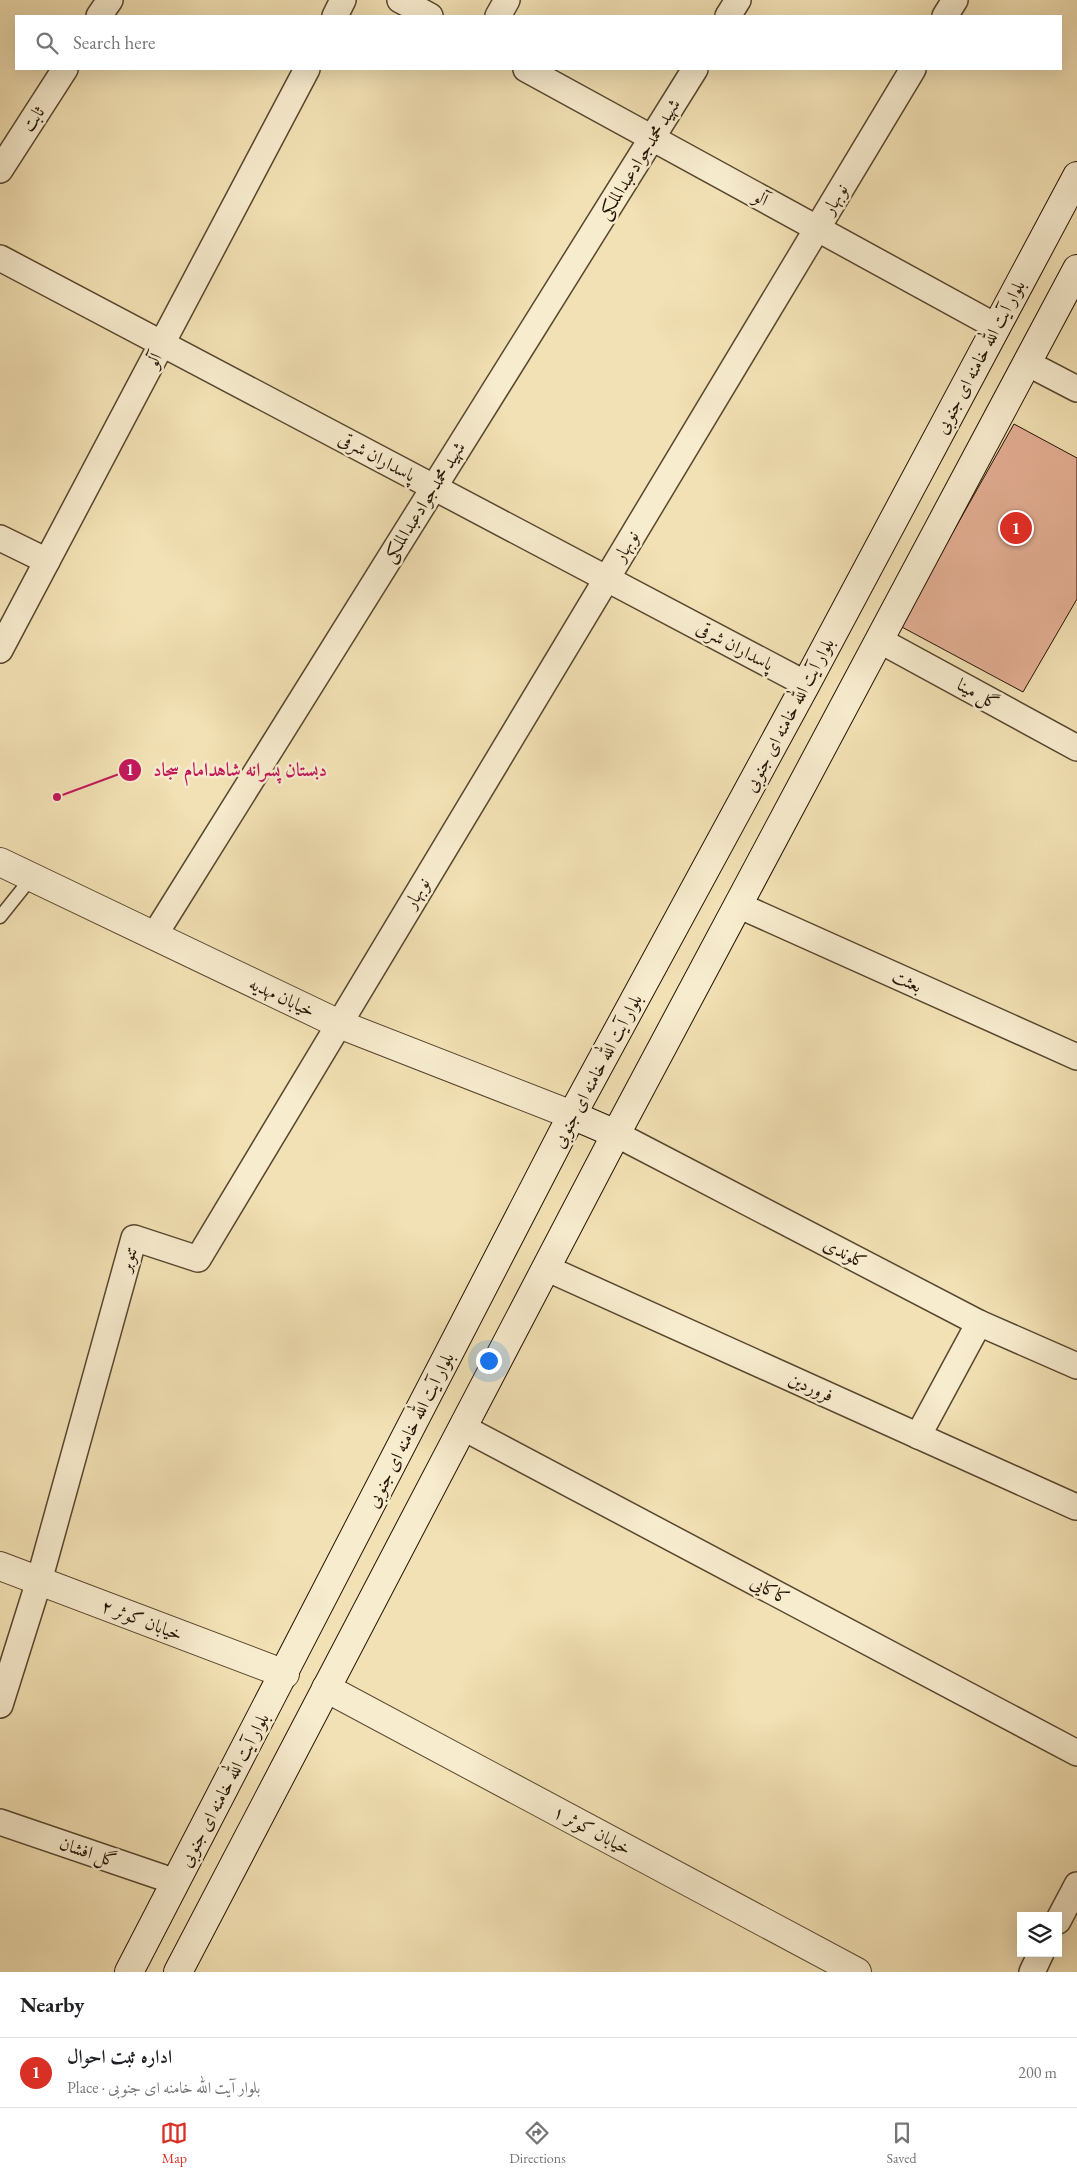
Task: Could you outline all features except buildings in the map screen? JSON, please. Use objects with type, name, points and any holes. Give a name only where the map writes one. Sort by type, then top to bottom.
[{"type":"main road","name":"بلوار آیت الله خامنه ای جنوبی","points":[[129,1972],[285,1674],[572,1115],[806,684],[1077,176]]},
{"type":"main road","points":[[178,1972],[616,1134],[1077,269]]},
{"type":"main road","name":"خیابان مهدیه","points":[[0,862],[339,1024],[616,1134]]},
{"type":"main road","name":"خیابان کوثر ۲","points":[[0,1566],[285,1674]]},
{"type":"main road","name":"خیابان کوثر ۱","points":[[326,1688],[857,1972]]},
{"type":"street","points":[[100,15],[110,0]]},
{"type":"street","points":[[336,15],[344,0]]},
{"type":"street","points":[[400,0],[428,15]]},
{"type":"street","points":[[499,15],[507,0]]},
{"type":"street","points":[[729,15],[738,0]]},
{"type":"street","points":[[946,15],[955,0]]},
{"type":"street","name":"ثابت","points":[[0,170],[64,70]]},
{"type":"street","name":"آلو","points":[[0,650],[306,70]]},
{"type":"street","name":"آلو","points":[[528,70],[997,327]]},
{"type":"street","name":"شهید محمدجوادعبدالملکی","points":[[154,936],[694,70]]},
{"type":"street","name":"نوبهار","points":[[339,1024],[912,70]]},
{"type":"street","name":"پاسداران شرقی","points":[[0,258],[806,684]]},
{"type":"street","points":[[1027,363],[1077,389]]},
{"type":"street","points":[[0,538],[47,562]]},
{"type":"street","name":"گل مینا","points":[[880,640],[1077,748]]},
{"type":"street","name":"بعثت","points":[[738,905],[1077,1057]]},
{"type":"street","name":"تنوبر","points":[[39,1581],[134,1238],[198,1259],[339,1024]]},
{"type":"street","name":"کلوندی","points":[[616,1134],[979,1323],[1077,1366]]},
{"type":"street","name":"فروردین","points":[[546,1268],[1076,1507]]},
{"type":"street","points":[[918,1436],[979,1323]]},
{"type":"street","name":"کاکایی","points":[[462,1427],[1077,1753]]},
{"type":"street","points":[[0,1705],[39,1581]]},
{"type":"street","name":"گل افشان","points":[[0,1822],[176,1882]]},
{"type":"street","points":[[1062,1913],[1077,1885]]},
{"type":"street","points":[[1032,1972],[1039,1957]]},
{"type":"lane","points":[[0,917],[32,877]]},
{"type":"place","name":"اداره ثبت احوال","points":[[1016,528]]},
{"type":"place","name":"دبستان پسرانه شاهدامام سجاد","points":[[57,797]]}]
